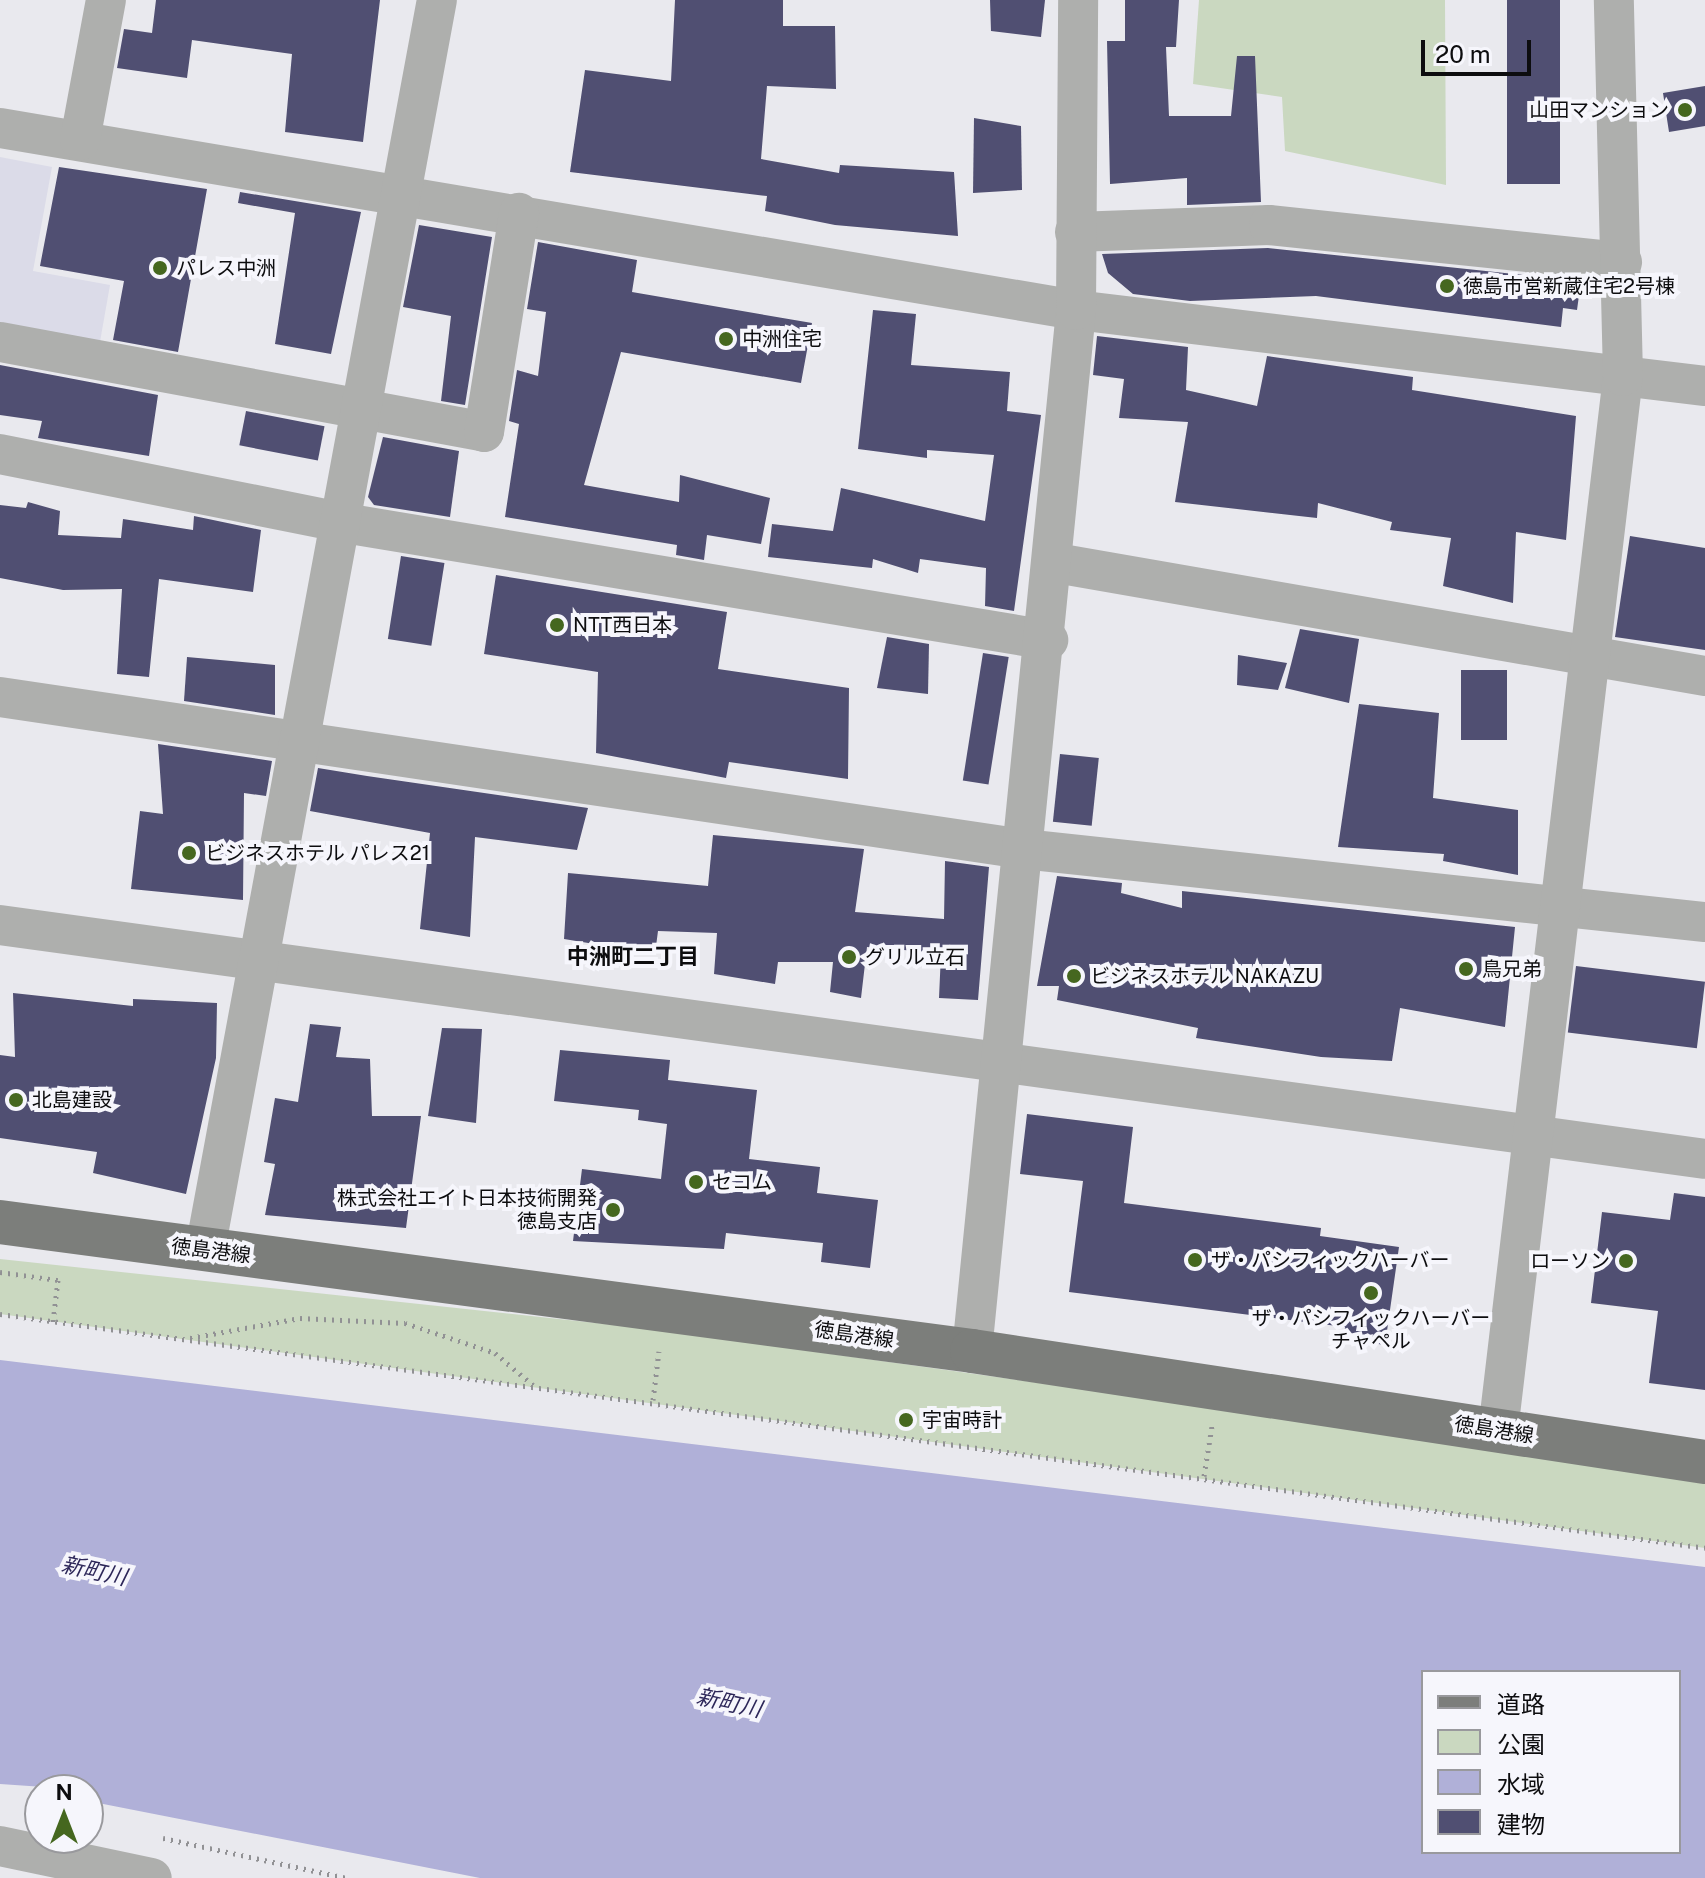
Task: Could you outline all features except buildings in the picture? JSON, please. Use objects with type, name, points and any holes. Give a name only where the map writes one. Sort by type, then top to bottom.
[{"type":"main road","name":"徳島港線","points":[[0,1222],[972,1351],[1705,1462]]},
{"type":"street","points":[[80,140],[106,0]]},
{"type":"street","points":[[205,1250],[365,410],[437,0]]},
{"type":"street","points":[[972,1351],[1004,1063],[1023,849],[1056,563],[1076,310],[1078,0]]},
{"type":"street","points":[[1498,1431],[1556,904],[1623,376],[1614,0]]},
{"type":"street","points":[[0,128],[401,193],[1076,310],[1705,386]]},
{"type":"street","points":[[0,342],[484,432],[519,213]]},
{"type":"street","points":[[1075,232],[1269,225],[1622,262]]},
{"type":"street","points":[[0,454],[344,523],[1048,640]]},
{"type":"street","points":[[1056,563],[1588,659],[1705,676]]},
{"type":"street","points":[[0,697],[1023,849],[1705,922]]},
{"type":"street","points":[[0,925],[1705,1159]]},
{"type":"street","points":[[0,1846],[152,1878]]},
{"type":"path","points":[[0,1272],[58,1280],[53,1322]]},
{"type":"path","points":[[0,1314],[1204,1476],[1705,1548]]},
{"type":"path","points":[[185,1339],[300,1318],[405,1323],[495,1353],[533,1385]]},
{"type":"path","points":[[653,1401],[660,1342]]},
{"type":"path","points":[[1204,1476],[1212,1421]]},
{"type":"path","points":[[149,1835],[347,1878]]},
{"type":"shaded area","points":[[0,157],[52,167],[33,271],[110,285],[98,353],[0,335]]},
{"type":"green space","points":[[1199,0],[1445,0],[1446,185],[1285,151],[1282,97],[1193,84]]},
{"type":"green space","points":[[0,1259],[661,1330],[1488,1446],[1705,1484],[1705,1548],[0,1314]]},
{"type":"water","name":"新町川","points":[[0,1360],[1705,1567],[1705,1878],[480,1878],[104,1804],[104,1774],[24,1774],[24,1786],[0,1784]]},
{"type":"place","name":"山田マンション","points":[[1685,110]]},
{"type":"place","name":"パレス中洲","points":[[160,268]]},
{"type":"place","name":"徳島市営新蔵住宅2号棟","points":[[1447,286]]},
{"type":"place","name":"中洲住宅","points":[[726,339]]},
{"type":"place","name":"NTT西日本","points":[[557,625]]},
{"type":"place","name":"ビジネスホテル パレス21","points":[[189,853]]},
{"type":"place","name":"グリル立石","points":[[849,957]]},
{"type":"place","name":"鳥兄弟","points":[[1466,969]]},
{"type":"place","name":"ビジネスホテル NAKAZU","points":[[1074,976]]},
{"type":"place","name":"北島建設","points":[[16,1100]]},
{"type":"place","name":"セコム","points":[[696,1182]]},
{"type":"place","name":"株式会社エイト日本技術開発 徳島支店","points":[[613,1210]]},
{"type":"place","name":"ザ・パシフィックハーバー","points":[[1195,1260]]},
{"type":"place","name":"ローソン","points":[[1626,1261]]},
{"type":"place","name":"ザ・パシフィックハーバー チャペル","points":[[1371,1293]]},
{"type":"place","name":"宇宙時計","points":[[906,1420]]},
{"type":"district","name":"中洲町二丁目","points":[[633,957]]}]
